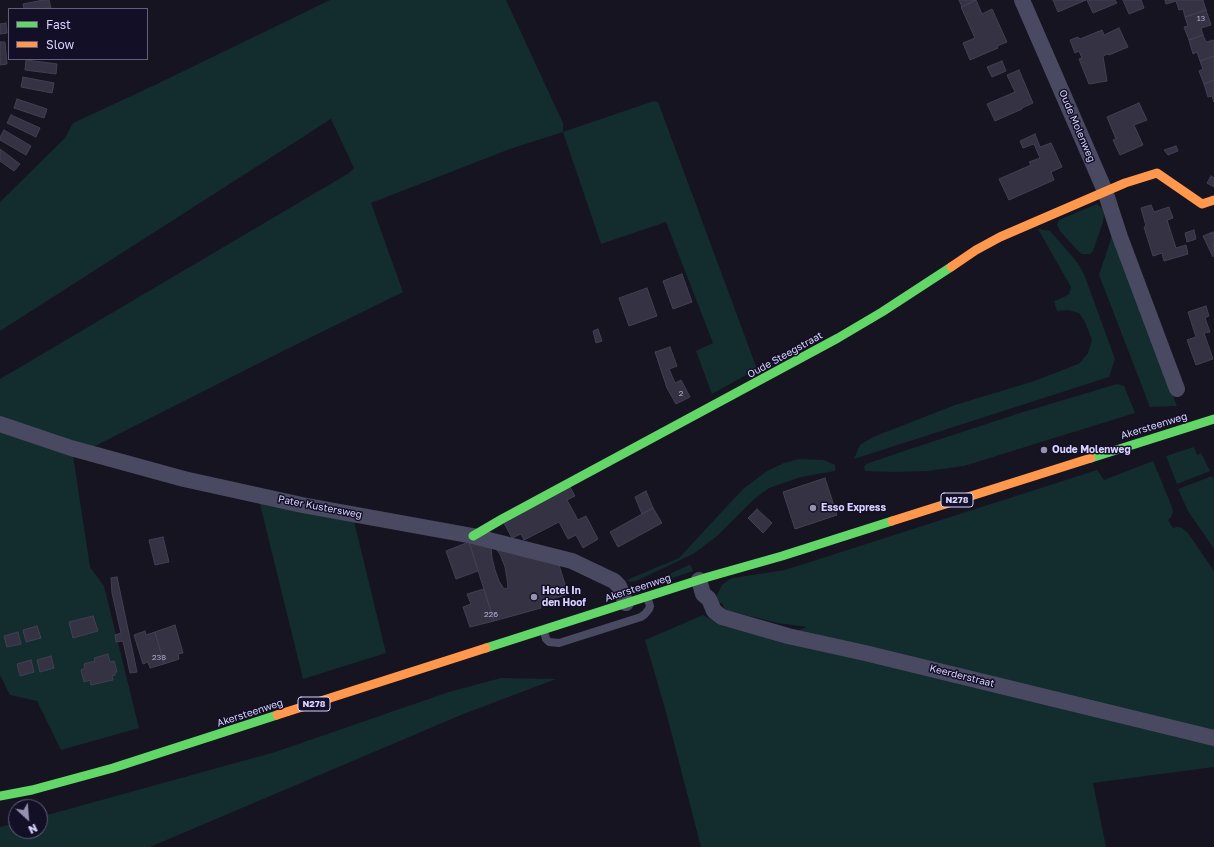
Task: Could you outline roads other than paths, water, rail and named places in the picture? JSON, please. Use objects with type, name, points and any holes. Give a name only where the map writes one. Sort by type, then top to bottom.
[{"type":"main road","name":"Oude Steegstraat","points":[[473,536],[838,338],[976,250],[1000,237],[1105,191],[1157,173],[1202,204],[1214,200]]},
{"type":"main road","name":"Akersteenweg","points":[[0,796],[32,790],[120,766],[646,596],[775,558],[1214,419]]},
{"type":"street","name":"Oude Molenweg","points":[[1022,0],[1105,191],[1120,237],[1177,389]]},
{"type":"street","name":"Pater Kustersweg","points":[[0,424],[71,448],[184,479],[302,505],[473,536],[580,564],[614,581],[619,586],[626,603]]},
{"type":"street","name":"Keerderstraat","points":[[703,578],[703,594],[711,604],[715,613],[722,617],[788,636],[865,653],[1214,738]]},
{"type":"lane","points":[[543,630],[548,641],[553,644],[643,616],[650,606],[646,596]]},
{"type":"place","name":"Oude Molenweg","points":[[1044,450]]},
{"type":"place","name":"Esso Express","points":[[813,508]]},
{"type":"place","name":"Hotel In den Hoof","points":[[534,597]]}]
